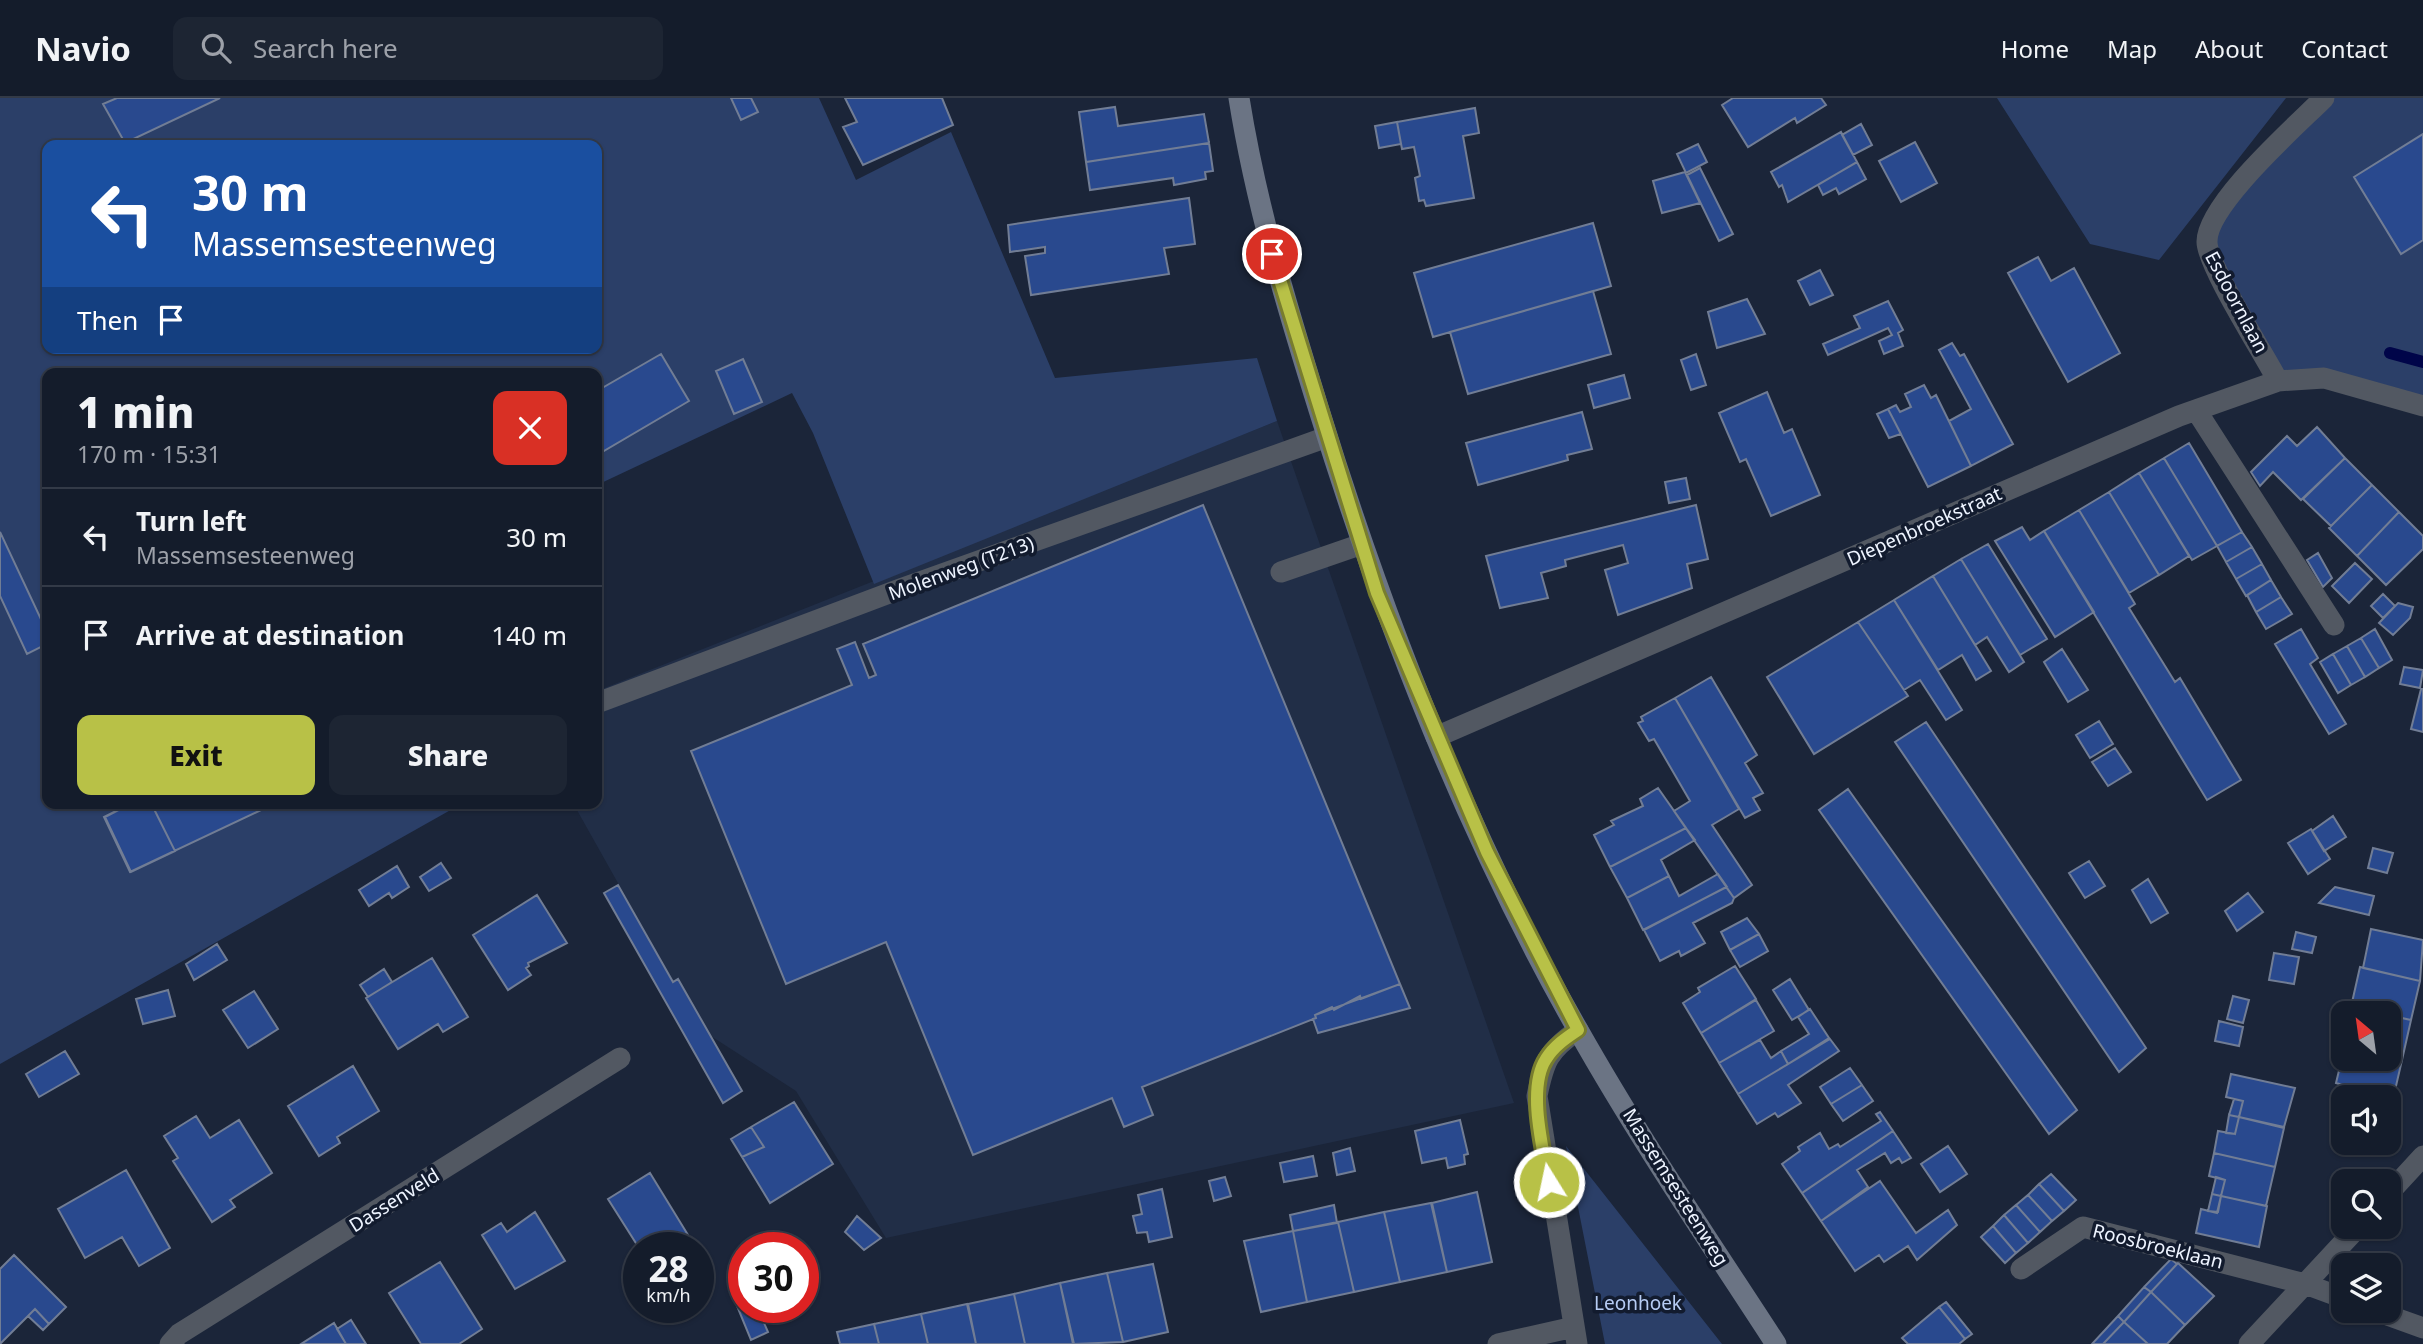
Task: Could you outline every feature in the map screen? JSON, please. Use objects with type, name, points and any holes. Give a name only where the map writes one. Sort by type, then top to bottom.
[{"type":"main road","name":"Massemsesteenweg","points":[[1239,98],[1278,278],[1327,437],[1377,593],[1436,737],[1487,852],[1578,1030],[1776,1344]]},
{"type":"street","name":"Esdoornlaan","points":[[2277,381],[2216,268],[2206,243],[2211,221],[2224,201],[2323,98]]},
{"type":"street","name":"Diepenbroekstraat","points":[[1436,737],[2196,410],[2277,381],[2324,378],[2423,406]]},
{"type":"street","points":[[2196,410],[2334,625]]},
{"type":"street","name":"Molenweg (T213)","points":[[602,701],[901,589],[1327,437]]},
{"type":"street","points":[[1281,572],[1362,544]]},
{"type":"street","points":[[1499,1344],[1576,1336],[1537,1096],[1544,1061],[1558,1044],[1578,1030]]},
{"type":"street","name":"Dassenveld","points":[[170,1344],[179,1334],[621,1058]]},
{"type":"street","points":[[2401,1180],[2423,1156]]},
{"type":"street","name":"Roosbroeklaan","points":[[2021,1269],[2083,1227],[2305,1284],[2331,1294]]},
{"type":"street","points":[[2249,1344],[2347,1239]]},
{"type":"street","points":[[2401,1320],[2423,1328]]},
{"type":"shaded area","points":[[1277,421],[1514,1103],[886,1238],[796,1091],[700,1029],[576,809],[602,809],[602,689]]},
{"type":"green space","points":[[0,98],[819,98],[856,180],[951,132],[1055,378],[1257,358],[1277,421],[874,584],[813,433],[792,393],[602,483],[602,368],[42,368],[42,809],[452,809],[0,1064]]},
{"type":"green space","points":[[1997,98],[2286,98],[2159,260],[2090,244]]},
{"type":"green space","points":[[2324,98],[2423,98],[2423,406],[2324,378],[2278,381],[2216,268],[2211,221]]},
{"type":"green space","name":"Leonhoek","points":[[1566,1146],[1722,1344],[1605,1344]]},
{"type":"building","points":[[117,98],[220,98],[131,140],[123,140],[103,104]]},
{"type":"building","points":[[731,98],[751,98],[758,112],[741,120]]},
{"type":"building","points":[[845,98],[942,98],[953,125],[863,165],[843,127],[857,122]]},
{"type":"building","points":[[1733,98],[1821,98],[1826,105],[1797,123],[1795,118],[1748,147],[1722,105]]},
{"type":"building","points":[[1115,107],[1118,126],[1204,114],[1209,143],[1086,162],[1079,112]]},
{"type":"building","points":[[1475,108],[1479,133],[1463,136],[1474,198],[1426,206],[1424,200],[1419,201],[1415,178],[1420,176],[1414,147],[1402,149],[1397,122]]},
{"type":"building","points":[[1397,122],[1401,144],[1379,148],[1375,126]]},
{"type":"building","points":[[1861,124],[1872,145],[1853,155],[1842,135]]},
{"type":"building","points":[[1841,132],[1857,162],[1788,202],[1782,185],[1779,187],[1771,172]]},
{"type":"building","points":[[2423,134],[2423,240],[2401,254],[2354,177]]},
{"type":"building","points":[[1915,142],[1937,183],[1901,202],[1879,161]]},
{"type":"building","points":[[1209,143],[1213,171],[1205,172],[1206,179],[1174,185],[1173,178],[1090,190],[1086,162]]},
{"type":"building","points":[[1698,144],[1707,162],[1686,173],[1677,154]]},
{"type":"building","points":[[1857,162],[1866,179],[1839,194],[1836,188],[1823,195],[1818,185]]},
{"type":"building","points":[[1700,168],[1733,234],[1719,241],[1687,175]]},
{"type":"building","points":[[1685,172],[1700,203],[1662,213],[1653,181]]},
{"type":"building","points":[[1189,198],[1195,244],[1164,248],[1169,274],[1031,295],[1025,256],[1045,253],[1045,247],[1010,252],[1008,225]]},
{"type":"building","points":[[1593,223],[1611,286],[1433,337],[1414,273]]},
{"type":"building","points":[[2038,257],[2051,281],[2074,268],[2120,353],[2068,382],[2008,273]]},
{"type":"building","points":[[1820,270],[1833,295],[1810,305],[1798,281]]},
{"type":"building","points":[[1593,291],[1611,354],[1468,394],[1450,332]]},
{"type":"building","points":[[1747,299],[1765,334],[1717,348],[1708,312]]},
{"type":"building","points":[[1888,301],[1903,330],[1898,333],[1903,346],[1884,354],[1879,341],[1892,335],[1888,328],[1828,355],[1823,344],[1860,328],[1854,316]]},
{"type":"building","points":[[1952,343],[1960,356],[1964,354],[2013,444],[1971,466],[1949,421],[1971,409],[1939,350]]},
{"type":"building","points":[[661,354],[689,401],[602,452],[602,388]]},
{"type":"building","points":[[1696,354],[1706,385],[1691,390],[1681,360]]},
{"type":"building","points":[[743,359],[762,402],[734,414],[716,371]]},
{"type":"building","points":[[1624,375],[1630,398],[1594,408],[1588,385]]},
{"type":"building","points":[[1924,385],[1931,398],[1936,395],[1971,466],[1928,487],[1888,409],[1896,405],[1900,412],[1911,407],[1905,394]]},
{"type":"building","points":[[1767,392],[1784,433],[1792,429],[1820,495],[1771,516],[1746,459],[1740,462],[1719,413]]},
{"type":"building","points":[[1888,409],[1901,434],[1889,438],[1877,414]]},
{"type":"building","points":[[1582,412],[1592,449],[1567,455],[1568,460],[1478,485],[1466,443]]},
{"type":"building","points":[[2317,427],[2345,458],[2301,500],[2273,472],[2260,486],[2251,472],[2287,436],[2297,446]]},
{"type":"building","points":[[2189,443],[2242,532],[2217,546],[2164,458]]},
{"type":"building","points":[[2164,458],[2217,546],[2192,560],[2139,473]]},
{"type":"building","points":[[2345,458],[2372,485],[2331,526],[2303,499]]},
{"type":"building","points":[[2139,473],[2189,556],[2159,575],[2109,492]]},
{"type":"building","points":[[1686,478],[1690,499],[1669,503],[1665,482]]},
{"type":"building","points":[[2372,485],[2399,512],[2357,556],[2329,528]]},
{"type":"building","points":[[2109,492],[2159,575],[2129,593],[2079,510]]},
{"type":"building","points":[[1203,505],[1400,984],[1361,999],[1360,996],[1334,1010],[1332,1007],[1315,1015],[1316,1018],[1142,1087],[1153,1115],[1124,1127],[1112,1098],[973,1155],[886,942],[786,984],[691,751],[852,685],[837,649],[855,642],[869,678],[876,675],[863,644]]},
{"type":"building","points":[[1696,505],[1708,559],[1687,564],[1692,588],[1618,615],[1605,570],[1628,563],[1623,545],[1565,560],[1566,566],[1541,573],[1548,598],[1500,608],[1486,556]]},
{"type":"building","points":[[2079,510],[2135,604],[2129,608],[2175,682],[2180,678],[2241,780],[2207,800],[2044,531]]},
{"type":"building","points":[[2399,512],[2423,536],[2423,549],[2386,585],[2357,556]]},
{"type":"building","points":[[2022,527],[2030,540],[2044,531],[2094,612],[2055,637],[1995,541]]},
{"type":"building","points":[[0,532],[42,621],[42,646],[27,654],[0,596]]},
{"type":"building","points":[[2242,532],[2252,547],[2226,562],[2217,546]]},
{"type":"building","points":[[1988,544],[2047,639],[2020,655],[1961,559]]},
{"type":"building","points":[[2252,547],[2262,564],[2236,579],[2226,562]]},
{"type":"building","points":[[2318,553],[2332,578],[2323,587],[2307,560]]},
{"type":"building","points":[[1961,559],[2024,662],[2009,672],[1987,637],[1975,645],[1933,576]]},
{"type":"building","points":[[2355,563],[2372,579],[2349,603],[2332,586]]},
{"type":"building","points":[[2262,564],[2271,580],[2246,596],[2236,579]]},
{"type":"building","points":[[1933,576],[1991,671],[1976,680],[1962,655],[1938,670],[1894,600]]},
{"type":"building","points":[[2271,580],[2281,597],[2256,612],[2247,595]]},
{"type":"building","points":[[2383,594],[2395,606],[2383,618],[2371,606]]},
{"type":"building","points":[[2281,597],[2292,614],[2266,629],[2256,612]]},
{"type":"building","points":[[1894,600],[1962,710],[1946,720],[1920,680],[1904,690],[1858,622]]},
{"type":"building","points":[[2398,603],[2413,607],[2410,618],[2393,635],[2379,623]]},
{"type":"building","points":[[1858,622],[1908,696],[1814,754],[1767,677]]},
{"type":"building","points":[[2301,629],[2318,658],[2310,664],[2346,724],[2329,734],[2275,644]]},
{"type":"building","points":[[2375,629],[2392,660],[2379,668],[2361,638]]},
{"type":"building","points":[[2361,638],[2379,668],[2365,677],[2347,646]]},
{"type":"building","points":[[2347,646],[2365,677],[2351,685],[2333,654]]},
{"type":"building","points":[[2062,649],[2088,690],[2068,702],[2044,662]]},
{"type":"building","points":[[2333,654],[2351,685],[2338,693],[2320,662]]},
{"type":"building","points":[[2404,667],[2423,670],[2420,688],[2400,684]]},
{"type":"building","points":[[1711,677],[1757,755],[1745,763],[1763,793],[1753,798],[1760,810],[1745,818],[1675,698]]},
{"type":"building","points":[[2423,689],[2423,732],[2411,729]]},
{"type":"building","points":[[1675,698],[1739,809],[1712,825],[1752,885],[1734,898],[1674,811],[1690,801],[1654,739],[1649,741],[1638,723],[1643,721],[1641,717]]},
{"type":"building","points":[[2099,721],[2113,744],[2090,758],[2076,735]]},
{"type":"building","points":[[1926,722],[2146,1048],[2119,1072],[1895,742]]},
{"type":"building","points":[[2115,748],[2131,772],[2108,786],[2092,762]]},
{"type":"building","points":[[1658,788],[1686,828],[1610,867],[1594,835],[1614,825],[1611,821],[1643,806],[1640,799]]},
{"type":"building","points":[[1848,789],[2077,1110],[2049,1134],[1819,810]]},
{"type":"building","points":[[120,809],[154,809],[175,851],[131,872],[105,817]]},
{"type":"building","points":[[120,809],[263,809],[130,872],[104,817]]},
{"type":"building","points":[[2333,816],[2346,837],[2324,851],[2312,831]]},
{"type":"building","points":[[1686,828],[1695,840],[1661,860],[1669,876],[1627,898],[1610,867]]},
{"type":"building","points":[[2311,829],[2330,859],[2308,874],[2288,843]]},
{"type":"building","points":[[2373,848],[2393,853],[2387,873],[2368,868]]},
{"type":"building","points":[[2089,861],[2105,886],[2085,898],[2069,873]]},
{"type":"building","points":[[441,863],[451,878],[429,891],[420,877]]},
{"type":"building","points":[[397,866],[409,887],[392,898],[389,893],[369,906],[359,890]]},
{"type":"building","points":[[1718,874],[1727,887],[1643,930],[1627,898],[1669,876],[1679,896]]},
{"type":"building","points":[[2148,879],[2168,913],[2151,923],[2132,890]]},
{"type":"building","points":[[618,885],[673,982],[678,979],[742,1091],[723,1103],[604,893]]},
{"type":"building","points":[[1726,887],[1734,898],[1732,903],[1693,923],[1705,943],[1681,956],[1679,951],[1660,961],[1644,930]]},
{"type":"building","points":[[2335,887],[2374,896],[2369,915],[2319,903]]},
{"type":"building","points":[[2248,893],[2263,912],[2237,931],[2225,911]]},
{"type":"building","points":[[537,895],[567,943],[528,963],[526,968],[531,975],[508,990],[473,935]]},
{"type":"building","points":[[1747,918],[1759,934],[1730,950],[1721,932]]},
{"type":"building","points":[[2371,929],[2423,940],[2420,981],[2363,968]]},
{"type":"building","points":[[2296,932],[2316,937],[2312,953],[2292,949]]},
{"type":"building","points":[[1759,934],[1768,951],[1740,967],[1730,950]]},
{"type":"building","points":[[217,944],[227,960],[194,980],[186,964]]},
{"type":"building","points":[[2274,953],[2299,957],[2294,984],[2269,980]]},
{"type":"building","points":[[432,958],[468,1017],[443,1032],[438,1024],[398,1049],[366,998]]},
{"type":"building","points":[[1735,966],[1756,999],[1701,1033],[1683,1003],[1700,992],[1698,988]]},
{"type":"building","points":[[2360,967],[2420,981],[2411,1020],[2401,1018],[2401,1001],[2352,1001]]},
{"type":"building","points":[[384,969],[392,982],[368,997],[360,985]]},
{"type":"building","points":[[1790,979],[1809,1010],[1792,1020],[1773,990]]},
{"type":"building","points":[[1400,984],[1410,1008],[1318,1033],[1313,1019],[1316,1018],[1315,1015]]},
{"type":"building","points":[[168,990],[175,1016],[143,1024],[136,999]]},
{"type":"building","points":[[254,991],[278,1029],[248,1048],[223,1010]]},
{"type":"building","points":[[2233,996],[2249,1000],[2243,1023],[2227,1019]]},
{"type":"building","points":[[1756,1000],[1774,1031],[1719,1063],[1701,1033]]},
{"type":"building","points":[[1810,1009],[1829,1038],[1788,1064],[1781,1051],[1809,1034],[1798,1017]]},
{"type":"building","points":[[2401,1018],[2411,1020],[2401,1060]]},
{"type":"building","points":[[2219,1021],[2243,1027],[2239,1046],[2215,1041]]},
{"type":"building","points":[[1830,1039],[1839,1051],[1788,1085],[1801,1103],[1778,1117],[1775,1113],[1757,1124],[1738,1094]]},
{"type":"building","points":[[1760,1040],[1771,1058],[1781,1051],[1788,1064],[1738,1094],[1719,1063]]},
{"type":"building","points":[[65,1051],[79,1074],[39,1097],[26,1074]]},
{"type":"building","points":[[353,1066],[379,1111],[337,1137],[340,1143],[319,1156],[288,1106]]},
{"type":"building","points":[[1850,1068],[1862,1085],[1831,1104],[1820,1087]]},
{"type":"building","points":[[2339,1071],[2399,1071],[2396,1085],[2336,1083]]},
{"type":"building","points":[[2231,1074],[2295,1088],[2284,1127],[2239,1117],[2243,1101],[2226,1097]]},
{"type":"building","points":[[1862,1085],[1873,1101],[1843,1121],[1831,1104]]},
{"type":"building","points":[[2234,1099],[2243,1101],[2239,1117],[2229,1115]]},
{"type":"building","points":[[794,1102],[833,1164],[770,1203],[742,1157],[764,1147],[751,1127]]},
{"type":"building","points":[[1880,1112],[1893,1131],[1802,1193],[1782,1164],[1800,1151],[1798,1147],[1820,1133],[1829,1149],[1838,1144],[1840,1147],[1881,1121],[1876,1114]]},
{"type":"building","points":[[2229,1115],[2239,1117],[2235,1134],[2226,1133]]},
{"type":"building","points":[[2229,1115],[2239,1117],[2235,1134],[2226,1133]]},
{"type":"building","points":[[196,1116],[210,1138],[239,1120],[272,1173],[230,1200],[235,1207],[212,1222],[173,1161],[178,1158],[164,1136]]},
{"type":"building","points":[[2239,1117],[2284,1128],[2275,1167],[2214,1153],[2218,1131],[2235,1134]]},
{"type":"building","points":[[1460,1120],[1468,1154],[1464,1155],[1465,1164],[1448,1168],[1446,1158],[1422,1163],[1415,1131]]},
{"type":"building","points":[[751,1127],[764,1147],[742,1157],[731,1139]]},
{"type":"building","points":[[1893,1131],[1911,1158],[1902,1163],[1899,1158],[1891,1163],[1885,1153],[1857,1170],[1868,1187],[1821,1221],[1802,1193]]},
{"type":"building","points":[[1948,1146],[1967,1174],[1940,1192],[1921,1164]]},
{"type":"building","points":[[1350,1148],[1355,1171],[1337,1175],[1333,1153]]},
{"type":"building","points":[[2214,1153],[2275,1167],[2266,1206],[2221,1196],[2225,1180],[2209,1176]]},
{"type":"building","points":[[1313,1156],[1317,1176],[1284,1182],[1280,1163]]},
{"type":"building","points":[[126,1170],[170,1248],[139,1266],[122,1237],[85,1258],[58,1209]]},
{"type":"building","points":[[650,1173],[686,1232],[629,1232],[608,1199]]},
{"type":"building","points":[[2051,1174],[2076,1200],[2064,1211],[2039,1184]]},
{"type":"building","points":[[1225,1177],[1231,1196],[1214,1201],[1209,1181]]},
{"type":"building","points":[[2216,1177],[2225,1180],[2221,1196],[2212,1194]]},
{"type":"building","points":[[1880,1181],[1916,1233],[1948,1210],[1957,1225],[1917,1260],[1908,1246],[1884,1262],[1879,1255],[1855,1271],[1821,1221]]},
{"type":"building","points":[[2039,1184],[2064,1211],[2052,1221],[2028,1195]]},
{"type":"building","points":[[1162,1189],[1172,1237],[1149,1242],[1147,1232],[1137,1233],[1133,1216],[1142,1214],[1138,1195]]},
{"type":"building","points":[[1477,1192],[1492,1262],[1447,1272],[1432,1203]]},
{"type":"building","points":[[2212,1194],[2221,1196],[2218,1212],[2208,1211]]},
{"type":"building","points":[[2028,1195],[2052,1221],[2040,1232],[2016,1205]]},
{"type":"building","points":[[2221,1196],[2267,1206],[2259,1247],[2196,1233],[2201,1209],[2217,1213]]},
{"type":"building","points":[[1431,1203],[1447,1272],[1400,1282],[1384,1212]]},
{"type":"building","points":[[1334,1205],[1337,1223],[1293,1231],[1290,1215]]},
{"type":"building","points":[[2016,1205],[2040,1232],[2028,1243],[2004,1215]]},
{"type":"building","points":[[535,1212],[565,1261],[515,1289],[482,1235],[501,1223],[507,1232]]},
{"type":"building","points":[[1384,1212],[1400,1282],[1354,1292],[1338,1222]]},
{"type":"building","points":[[2004,1215],[2028,1243],[2016,1253],[1993,1226]]},
{"type":"building","points":[[857,1216],[881,1238],[864,1250],[845,1232]]},
{"type":"building","points":[[1338,1222],[1354,1292],[1307,1302],[1293,1231]]},
{"type":"building","points":[[1993,1226],[2016,1253],[2005,1263],[1981,1237]]},
{"type":"building","points":[[1293,1231],[1307,1302],[1261,1312],[1244,1241]]},
{"type":"building","points":[[14,1255],[66,1307],[49,1324],[35,1309],[0,1344],[0,1269]]},
{"type":"building","points":[[2171,1259],[2177,1264],[2151,1292],[2144,1287]]},
{"type":"building","points":[[440,1262],[482,1329],[459,1344],[421,1344],[389,1293]]},
{"type":"building","points":[[2178,1263],[2214,1296],[2185,1325],[2151,1292]]},
{"type":"building","points":[[1153,1264],[1168,1332],[1123,1342],[1107,1273]]},
{"type":"building","points":[[1107,1273],[1123,1342],[1074,1344],[1060,1283]]},
{"type":"building","points":[[1060,1283],[1073,1344],[1025,1344],[1014,1294]]},
{"type":"building","points":[[2144,1287],[2151,1292],[2124,1322],[2118,1316]]},
{"type":"building","points":[[2151,1292],[2185,1325],[2167,1344],[2148,1344],[2124,1322]]},
{"type":"building","points":[[1014,1294],[1025,1344],[976,1344],[968,1304]]},
{"type":"building","points":[[1946,1302],[1972,1334],[1965,1339],[1939,1307]]},
{"type":"building","points":[[967,1304],[976,1344],[928,1344],[921,1314]]},
{"type":"building","points":[[1939,1307],[1965,1339],[1959,1344],[1908,1344],[1902,1338]]},
{"type":"building","points":[[35,1309],[49,1324],[43,1330],[28,1316]]},
{"type":"building","points":[[921,1314],[928,1344],[879,1344],[874,1324]]},
{"type":"building","points":[[2118,1316],[2124,1322],[2103,1344],[2092,1344]]},
{"type":"building","points":[[351,1320],[366,1344],[346,1344],[337,1329]]},
{"type":"building","points":[[2124,1322],[2148,1344],[2103,1344]]},
{"type":"building","points":[[334,1323],[346,1344],[301,1344]]},
{"type":"building","points":[[744,1323],[764,1323],[768,1332],[751,1340]]},
{"type":"building","points":[[874,1324],[879,1344],[840,1344],[837,1332]]},
{"type":"waterway","points":[[2390,353],[2423,362]]},
{"type":"route","points":[[1272,254],[1377,593],[1487,852],[1578,1030],[1558,1044],[1544,1061],[1537,1096],[1549,1182]]}]
